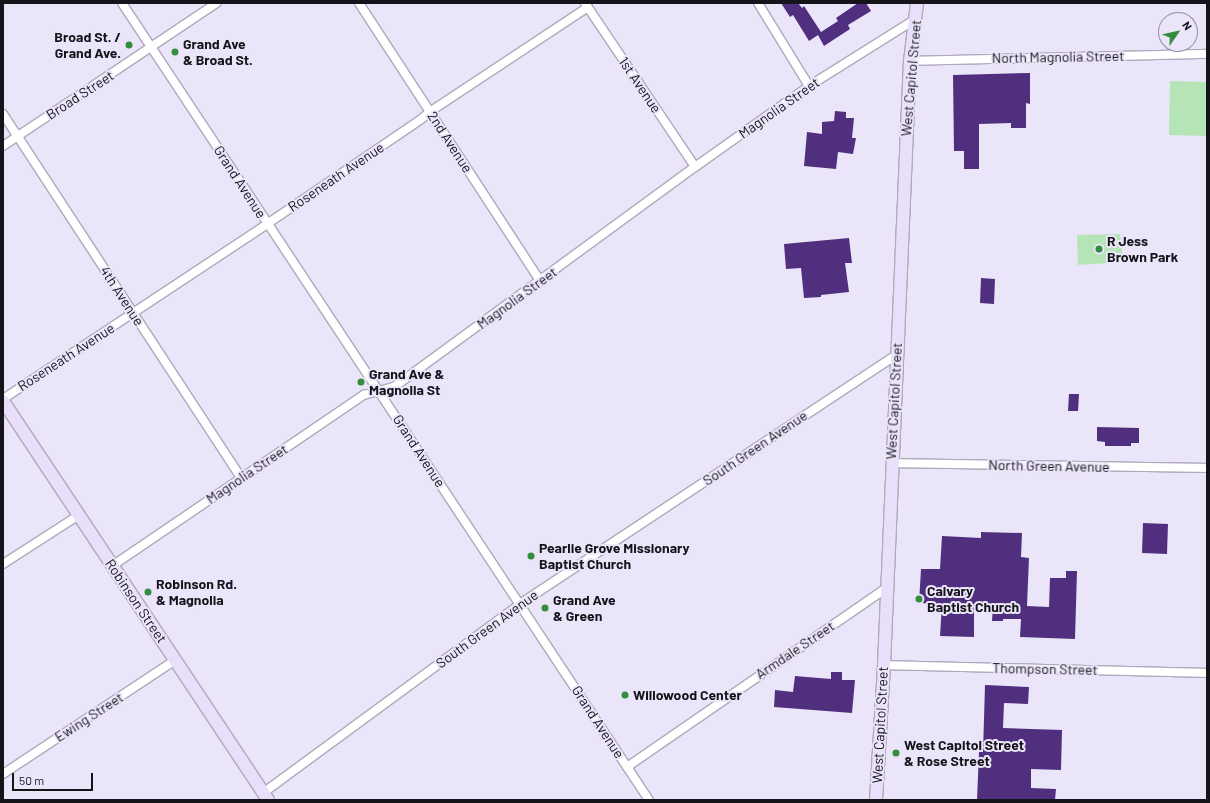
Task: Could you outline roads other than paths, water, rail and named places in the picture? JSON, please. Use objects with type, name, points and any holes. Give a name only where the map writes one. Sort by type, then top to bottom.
[{"type":"main road","name":"West Capitol Street","points":[[876,800],[884,665],[896,354],[910,61],[917,3]]},
{"type":"main road","name":"Robinson Street","points":[[3,400],[266,796]]},
{"type":"street","name":"Grand Avenue","points":[[122,3],[649,800]]},
{"type":"street","name":"Broad Street","points":[[3,146],[152,48],[217,3]]},
{"type":"street","name":"2nd Avenue","points":[[360,3],[540,281]]},
{"type":"street","points":[[758,3],[809,86]]},
{"type":"street","name":"Roseneath Avenue","points":[[3,400],[267,224],[586,5]]},
{"type":"street","name":"1st Avenue","points":[[586,5],[695,167]]},
{"type":"street","name":"Magnolia Street","points":[[112,566],[364,395],[380,392],[394,387],[695,167],[809,86],[916,19]]},
{"type":"street","name":"North Magnolia Street","points":[[910,61],[1207,54]]},
{"type":"street","name":"4th Avenue","points":[[3,114],[241,478]]},
{"type":"street","name":"South Green Avenue","points":[[266,796],[520,604],[896,354]]},
{"type":"street","name":"North Green Avenue","points":[[892,463],[1207,468]]},
{"type":"street","points":[[3,564],[79,515]]},
{"type":"street","name":"Armdale Street","points":[[627,767],[886,588]]},
{"type":"street","name":"Ewing Street","points":[[3,774],[175,660]]},
{"type":"street","name":"Thompson Street","points":[[884,665],[1207,673]]},
{"type":"place","name":"Broad St. / Grand Ave.","points":[[129,45]]},
{"type":"place","name":"Grand Ave & Broad St.","points":[[175,52]]},
{"type":"place","name":"R Jess Brown Park","points":[[1099,249]]},
{"type":"place","name":"Grand Ave & Magnolia St","points":[[361,382]]},
{"type":"place","name":"Pearlie Grove Missionary Baptist Church","points":[[531,556]]},
{"type":"place","name":"Robinson Rd. & Magnolia","points":[[148,592]]},
{"type":"place","name":"Calvary Baptist Church","points":[[919,599]]},
{"type":"place","name":"Grand Ave & Green","points":[[545,608]]},
{"type":"place","name":"Willowood Center","points":[[625,695]]},
{"type":"place","name":"West Capitol Street & Rose Street","points":[[896,753]]}]
